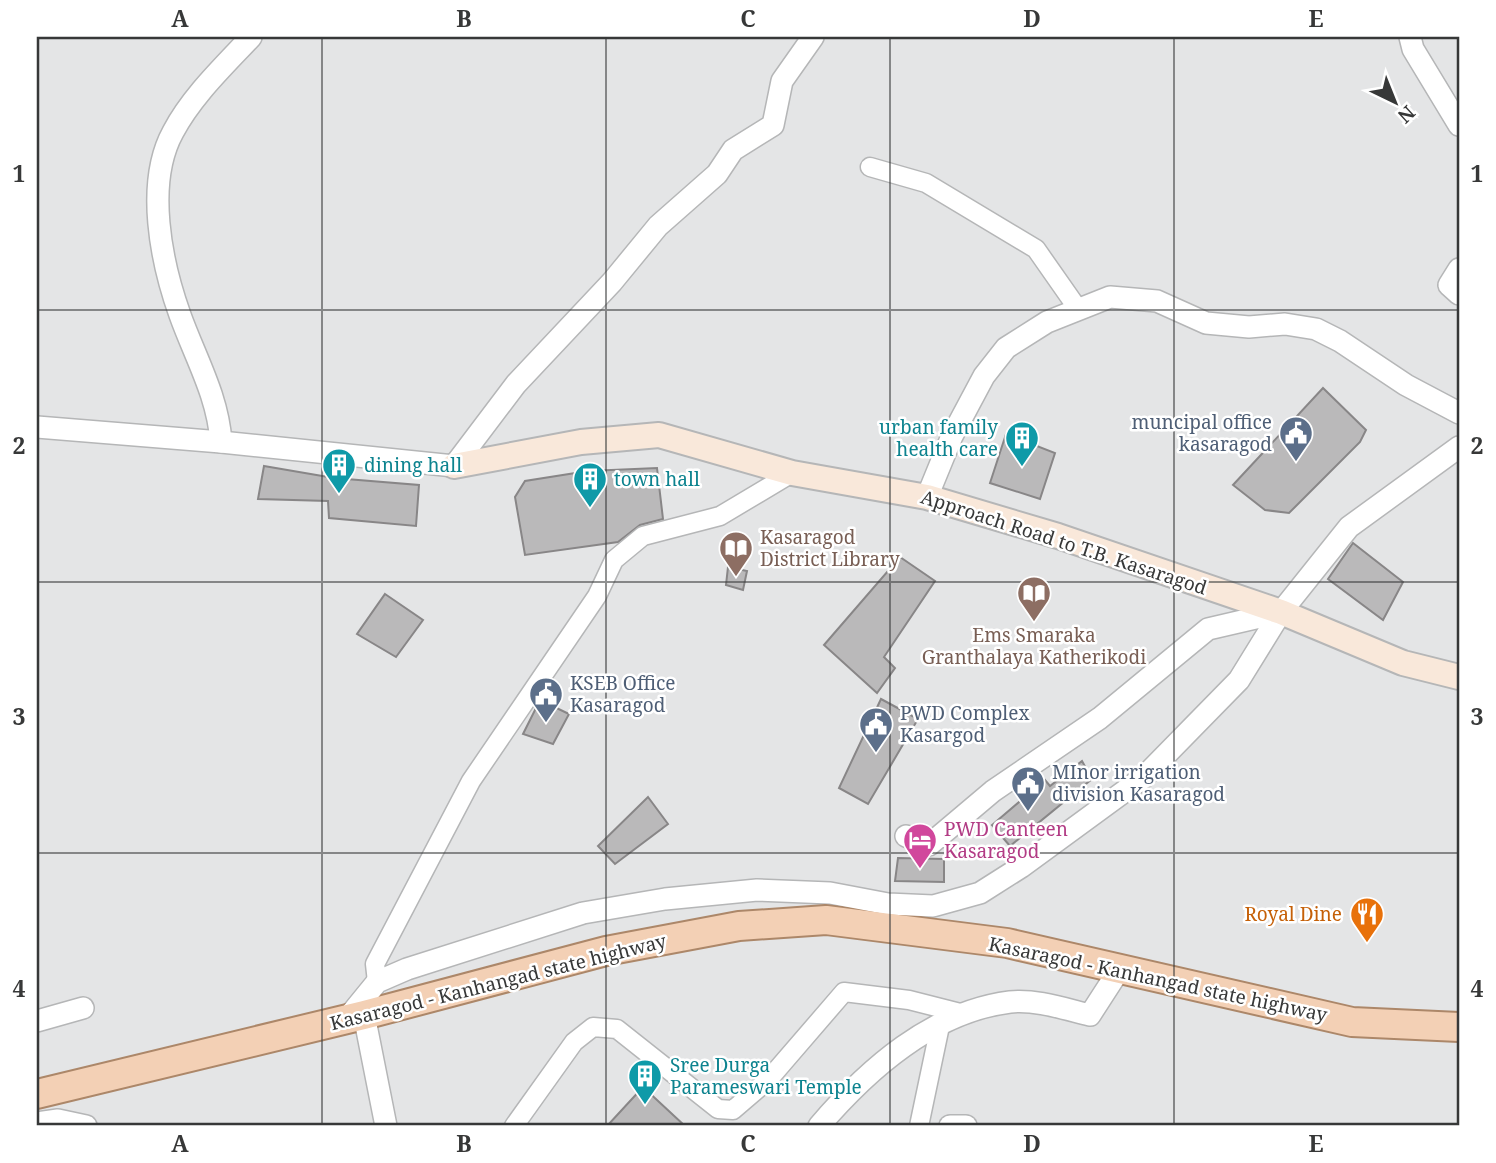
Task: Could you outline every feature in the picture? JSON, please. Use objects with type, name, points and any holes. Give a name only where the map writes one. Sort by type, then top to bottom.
[{"type":"main road","name":"Approach Road to T.B. Kasaragod","points":[[454,466],[581,442],[659,435],[792,473],[927,496],[1058,536],[1281,612],[1403,663],[1459,677]]},
{"type":"main road","name":"Kasaragod - Kanhangad state highway","points":[[37,1094],[355,1018],[606,951],[739,926],[826,920],[1007,943],[1121,967],[1352,1023],[1459,1027]]},
{"type":"street","points":[[220,442],[219,419],[207,379],[179,313],[161,239],[156,184],[172,132],[213,78],[251,37]]},
{"type":"street","points":[[37,427],[220,442],[454,466],[516,384],[612,282],[658,226],[717,174],[733,150],[773,125],[782,81],[813,37]]},
{"type":"street","points":[[1410,37],[1413,49],[1459,124]]},
{"type":"street","points":[[870,167],[926,183],[1036,249],[1077,309]]},
{"type":"street","points":[[1459,270],[1449,285],[1459,294]]},
{"type":"street","points":[[927,496],[951,436],[984,376],[1006,348],[1046,322],[1110,297],[1157,301],[1206,323],[1249,327],[1285,324],[1316,329],[1340,341],[1406,385],[1459,413]]},
{"type":"street","points":[[386,1126],[355,1018],[377,982],[407,969],[583,913],[664,899],[757,890],[830,893],[888,904],[933,906],[980,893],[1021,867],[1144,777],[1239,680],[1281,612],[1349,527],[1459,447]]},
{"type":"street","points":[[377,982],[375,964],[471,781],[597,596],[614,560],[643,536],[720,516],[792,473]]},
{"type":"street","points":[[906,836],[929,845],[993,790],[1100,718],[1208,629],[1281,612]]},
{"type":"street","points":[[820,1126],[858,1083],[896,1051],[940,1026],[964,1014],[1011,1002],[1052,1006],[1090,1015],[1121,967]]},
{"type":"street","points":[[514,1126],[574,1042],[593,1027],[617,1029],[718,1108],[733,1110],[769,1079],[844,992],[909,1000],[964,1014]]},
{"type":"street","points":[[37,1021],[83,1008]]},
{"type":"street","points":[[919,1126],[940,1026]]},
{"type":"street","points":[[37,1123],[58,1120],[86,1126]]},
{"type":"street","points":[[950,1126],[965,1126]]},
{"type":"building","name":"muncipal office kasaragod","points":[[1323,388],[1366,430],[1360,442],[1289,513],[1265,510],[1233,485]]},
{"type":"building","name":"urban family health care","points":[[1006,434],[1055,453],[1040,499],[990,483]]},
{"type":"building","name":"dining hall","points":[[264,466],[334,478],[419,485],[416,526],[329,518],[328,501],[258,499]]},
{"type":"building","name":"town hall","points":[[657,468],[663,519],[640,525],[618,542],[525,555],[515,497],[525,481],[588,471]]},
{"type":"building","points":[[1353,543],[1403,582],[1383,620],[1328,579]]},
{"type":"building","points":[[900,557],[935,581],[884,657],[895,668],[877,693],[824,645]]},
{"type":"building","name":"Kasaragod District Library","points":[[728,567],[747,571],[743,590],[726,585]]},
{"type":"building","points":[[385,594],[423,620],[396,657],[357,634]]},
{"type":"building","name":"PWD Complex Kasargod","points":[[881,699],[918,719],[868,804],[839,788]]},
{"type":"building","name":"KSEB Office Kasaragod","points":[[540,700],[569,714],[553,744],[523,734]]},
{"type":"building","name":"MInor irrigation division Kasaragod","points":[[1082,761],[1092,779],[1010,846],[992,825],[1045,780],[1050,786]]},
{"type":"building","points":[[648,797],[668,824],[615,864],[598,846]]},
{"type":"building","name":"PWD Canteen Kasaragod","points":[[898,858],[944,859],[944,882],[895,881]]},
{"type":"building","name":"Sree Durga Parameswari Temple","points":[[643,1087],[685,1126],[607,1126]]},
{"type":"place","name":"muncipal office kasaragod","points":[[1296,463]]},
{"type":"place","name":"urban family health care","points":[[1022,468]]},
{"type":"place","name":"dining hall","points":[[339,495]]},
{"type":"place","name":"town hall","points":[[590,509]]},
{"type":"place","name":"Kasaragod District Library","points":[[736,578]]},
{"type":"place","name":"Ems Smaraka Granthalaya Katherikodi","points":[[1034,623]]},
{"type":"place","name":"KSEB Office Kasaragod","points":[[546,724]]},
{"type":"place","name":"PWD Complex Kasargod","points":[[876,754]]},
{"type":"place","name":"MInor irrigation division Kasaragod","points":[[1028,813]]},
{"type":"place","name":"PWD Canteen Kasaragod","points":[[920,870]]},
{"type":"place","name":"Royal Dine","points":[[1367,944]]},
{"type":"place","name":"Sree Durga Parameswari Temple","points":[[645,1106]]}]
